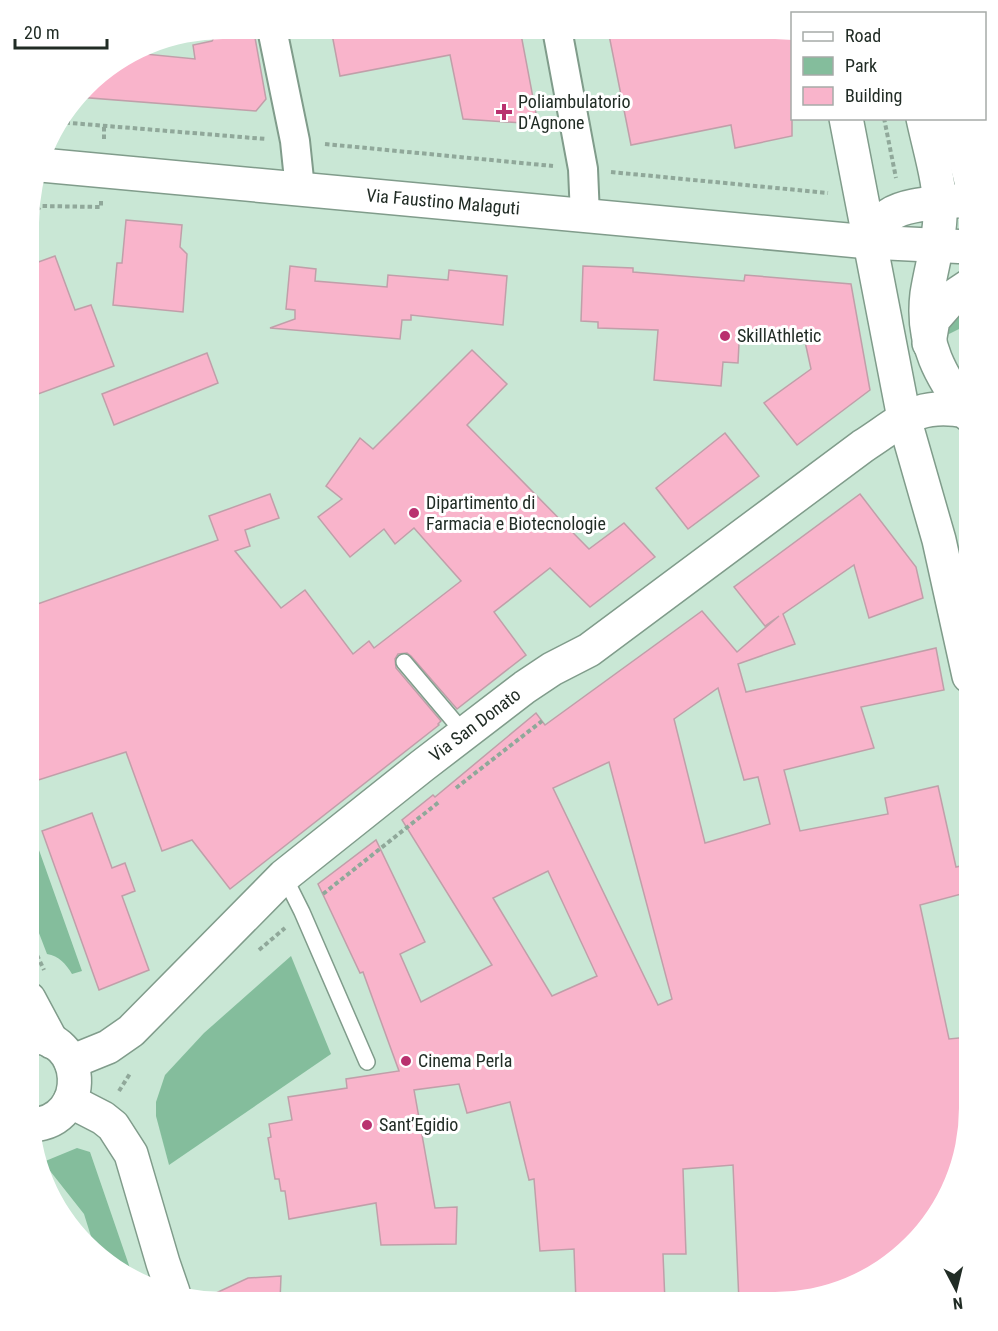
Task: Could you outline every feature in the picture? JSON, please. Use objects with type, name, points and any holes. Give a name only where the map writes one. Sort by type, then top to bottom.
[{"type":"main road","points":[[846,120],[904,418],[939,540],[959,631]]},
{"type":"main road","points":[[924,120],[952,202],[937,245],[927,293],[926,314],[929,344],[936,362],[959,399]]},
{"type":"main road","name":"Via Faustino Malaguti","points":[[48,166],[869,242],[959,246]]},
{"type":"main road","points":[[869,242],[889,216],[902,209],[952,202]]},
{"type":"main road","points":[[929,344],[933,321],[959,293]]},
{"type":"main road","name":"Via San Donato","points":[[51,1047],[108,1047],[130,1031],[284,876],[464,733],[536,679],[590,650],[904,418],[918,411],[934,408],[959,412]]},
{"type":"main road","points":[[39,1021],[51,1047],[75,1082],[66,1108],[54,1119],[40,1125]]},
{"type":"main road","points":[[70,1101],[103,1118],[113,1126],[131,1154],[170,1284]]},
{"type":"street","points":[[274,39],[295,141],[300,189]]},
{"type":"street","points":[[558,39],[584,169],[585,216]]},
{"type":"lane","points":[[404,662],[464,733]]},
{"type":"lane","points":[[284,876],[367,1062]]},
{"type":"path","points":[[884,120],[896,179]]},
{"type":"path","points":[[69,123],[295,141],[830,194]]},
{"type":"path","points":[[456,788],[542,721]]},
{"type":"path","points":[[323,894],[439,802]]},
{"type":"path","points":[[114,1099],[135,1066]]},
{"type":"green space","points":[[959,313],[959,329],[943,337],[946,327]]},
{"type":"green space","points":[[39,850],[82,971],[72,974],[62,961],[47,954],[39,933]]},
{"type":"green space","points":[[291,956],[331,1054],[169,1165],[156,1116],[156,1102],[165,1075],[204,1033]]},
{"type":"green space","points":[[77,1148],[90,1152],[129,1266],[90,1234],[84,1214],[51,1172],[47,1160]]},
{"type":"building","points":[[255,39],[266,99],[256,111],[89,98],[121,70],[142,58],[150,55],[195,59],[193,45],[212,41]]},
{"type":"building","points":[[333,39],[522,39],[538,124],[463,119],[450,55],[340,76]]},
{"type":"building","points":[[610,39],[791,40],[792,136],[735,148],[731,125],[631,145]]},
{"type":"building","points":[[126,220],[182,225],[180,247],[187,254],[183,312],[113,305],[117,263],[122,263]]},
{"type":"building","points":[[55,256],[75,310],[91,305],[114,366],[39,394],[39,262]]},
{"type":"building","points":[[290,266],[316,269],[315,281],[387,287],[388,275],[448,280],[449,270],[507,276],[503,325],[411,315],[411,320],[402,320],[400,339],[270,328],[295,319],[295,310],[286,309]]},
{"type":"building","points":[[583,266],[633,268],[633,272],[744,281],[745,275],[851,284],[870,390],[797,445],[764,403],[811,369],[804,337],[747,331],[746,343],[739,343],[738,363],[723,362],[721,386],[654,380],[658,330],[598,328],[598,322],[581,321]]},
{"type":"building","points":[[472,350],[507,384],[467,425],[589,549],[624,523],[655,557],[590,607],[550,568],[494,612],[526,655],[457,709],[411,656],[407,653],[398,654],[395,659],[396,668],[441,721],[439,725],[230,889],[192,840],[162,851],[126,752],[39,780],[39,603],[218,540],[209,516],[270,494],[279,518],[245,530],[250,546],[235,551],[281,608],[305,590],[353,654],[369,641],[374,648],[461,581],[414,528],[395,544],[384,529],[350,557],[318,517],[342,499],[326,486],[360,438],[373,449]]},
{"type":"building","points":[[207,353],[218,383],[114,425],[102,394]]},
{"type":"building","points":[[725,433],[759,476],[688,529],[656,488]]},
{"type":"building","points":[[860,494],[916,567],[923,598],[869,618],[854,565],[783,614],[795,644],[738,664],[746,692],[936,648],[944,690],[861,707],[874,748],[784,770],[800,831],[888,814],[885,798],[938,786],[956,867],[959,866],[959,895],[920,905],[949,1039],[959,1038],[959,1120],[949,1167],[940,1189],[928,1210],[913,1229],[877,1261],[834,1282],[799,1290],[739,1292],[733,1165],[683,1169],[686,1254],[663,1254],[665,1292],[576,1292],[574,1249],[540,1251],[534,1179],[529,1180],[510,1102],[467,1113],[459,1084],[414,1090],[435,1208],[457,1207],[456,1244],[381,1245],[376,1203],[289,1219],[285,1191],[281,1191],[279,1179],[275,1179],[268,1138],[271,1137],[269,1124],[292,1120],[288,1097],[347,1088],[346,1079],[399,1071],[363,972],[360,973],[318,884],[376,840],[425,942],[400,954],[421,1002],[492,965],[402,820],[433,795],[435,797],[536,713],[545,725],[702,611],[737,652],[779,616],[765,626],[734,587]],"holes":[[[718,688],[744,780],[758,777],[770,824],[705,843],[674,719]],[[609,762],[672,999],[658,1005],[553,788]],[[548,871],[597,976],[552,996],[493,898]]]},
{"type":"building","points":[[92,813],[112,868],[125,863],[135,891],[122,896],[149,970],[99,990],[42,831]]},
{"type":"building","points":[[281,1276],[280,1292],[219,1292],[248,1278]]},
{"type":"place","name":"Poliambulatorio D'Agnone","points":[[504,112]]},
{"type":"place","name":"SkillAthletic","points":[[725,336]]},
{"type":"place","name":"Dipartimento di Farmacia e Biotecnologie","points":[[414,513]]},
{"type":"place","name":"Cinema Perla","points":[[406,1061]]},
{"type":"place","name":"Sant’Egidio","points":[[367,1125]]}]
